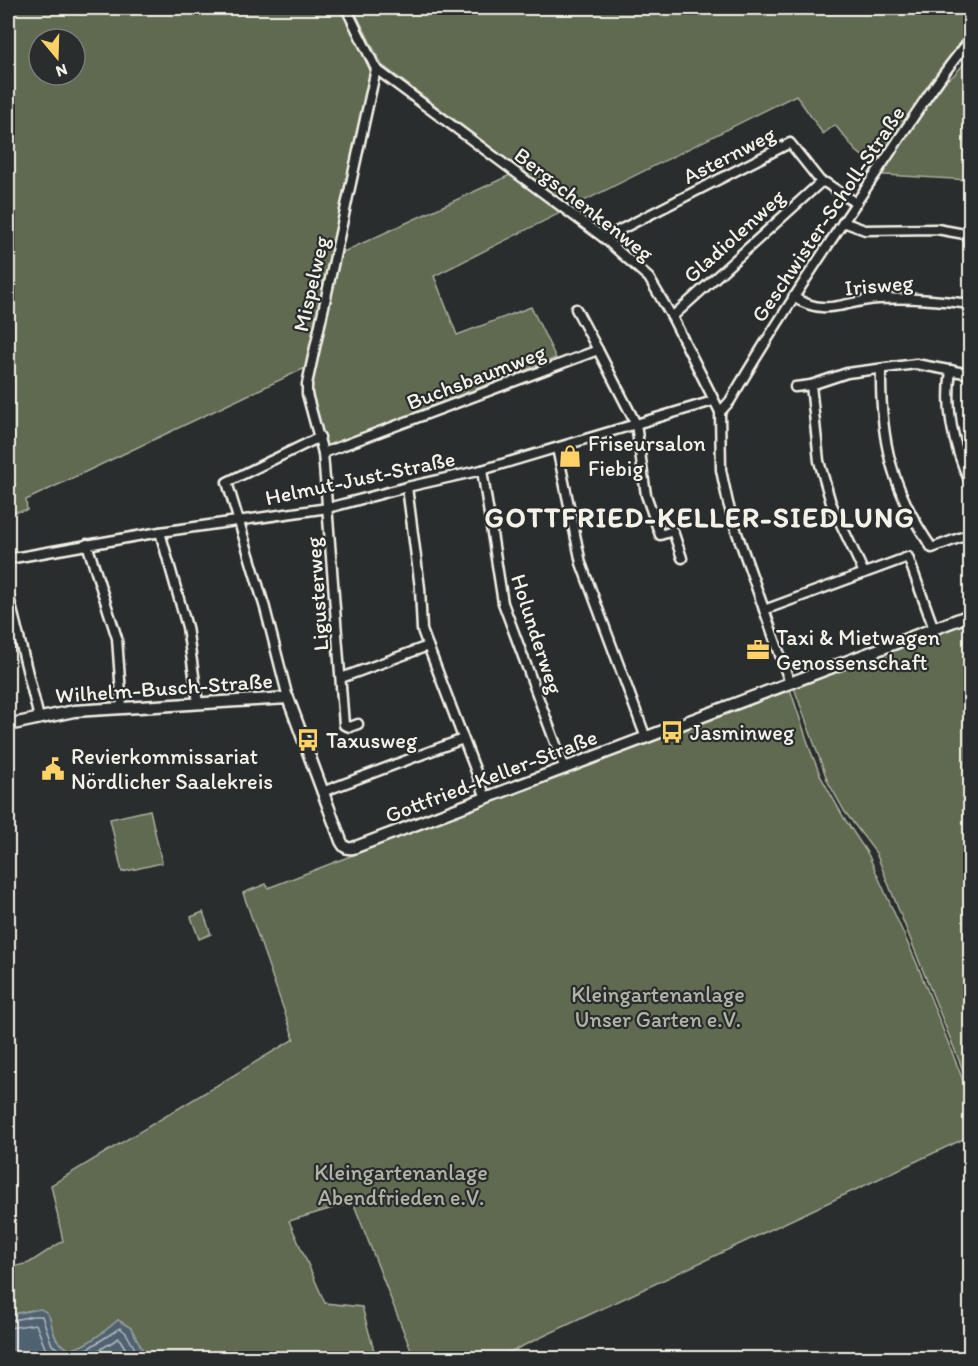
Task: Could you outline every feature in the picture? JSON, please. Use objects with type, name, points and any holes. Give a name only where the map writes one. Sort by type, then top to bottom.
[{"type":"street","name":"Bergschenkenweg","points":[[345,8],[376,69],[603,237],[649,278],[672,317],[720,412]]},
{"type":"street","name":"Geschwister-Scholl-Straße","points":[[720,412],[730,400],[793,297],[843,222],[970,40]]},
{"type":"street","name":"Mispelweg","points":[[328,508],[323,453],[307,394],[307,384],[376,69]]},
{"type":"street","name":"Asternweg","points":[[603,237],[790,143],[821,182],[856,203]]},
{"type":"street","name":"Gladiolenweg","points":[[672,317],[821,182]]},
{"type":"street","points":[[843,222],[865,230],[937,229],[970,234]]},
{"type":"street","name":"Irisweg","points":[[793,297],[811,306],[826,309],[875,299],[910,298],[970,304]]},
{"type":"street","points":[[576,309],[636,424],[646,495],[660,535],[673,531],[682,558]]},
{"type":"street","name":"Buchsbaumweg","points":[[323,453],[598,350]]},
{"type":"street","points":[[795,387],[811,385],[847,374],[916,364],[970,374]]},
{"type":"street","points":[[881,369],[881,412],[887,455],[894,477],[916,525],[932,548],[970,534]]},
{"type":"street","points":[[951,370],[950,417],[954,441],[970,482]]},
{"type":"street","points":[[811,385],[819,461],[831,503],[864,573]]},
{"type":"street","name":"Helmut-Just-Straße","points":[[8,559],[160,532],[328,508],[482,470],[713,401]]},
{"type":"street","points":[[720,412],[721,470],[728,503],[790,682]]},
{"type":"street","name":"Gottfried-Keller-Straße","points":[[320,437],[228,480],[226,485],[265,608],[288,698],[341,841],[348,849],[970,615]]},
{"type":"street","points":[[557,448],[581,563],[646,738]]},
{"type":"street","name":"Holunderweg","points":[[482,470],[503,603],[565,769]]},
{"type":"street","points":[[407,487],[423,630],[486,798]]},
{"type":"street","name":"Ligusterweg","points":[[328,508],[344,724],[350,727],[358,724]]},
{"type":"street","points":[[160,532],[186,627],[198,703]]},
{"type":"street","points":[[87,544],[117,638],[122,708]]},
{"type":"street","points":[[764,610],[908,557],[934,629]]},
{"type":"street","points":[[8,592],[39,718]]},
{"type":"street","points":[[341,678],[428,646]]},
{"type":"street","name":"Wilhelm-Busch-Straße","points":[[8,725],[74,711],[288,698]]},
{"type":"street","points":[[322,792],[463,739]]},
{"type":"green space","points":[[8,8],[344,8],[378,67],[339,254],[521,170],[382,65],[353,8],[970,8],[970,34],[929,92],[954,75],[970,57],[970,180],[869,174],[874,165],[856,151],[835,125],[823,134],[796,95],[434,276],[457,335],[531,307],[556,358],[325,447],[324,435],[309,391],[305,368],[26,500],[27,510],[8,513]]},
{"type":"green space","points":[[970,617],[970,1088],[876,853],[845,812],[828,782],[793,685]]},
{"type":"green space","name":"Kleingartenanlage Unser Garten e.V.","points":[[789,686],[821,777],[868,854],[917,964],[970,1098],[970,1136],[497,1358],[414,1358],[353,1202],[289,1221],[325,1303],[362,1307],[376,1358],[147,1358],[131,1328],[118,1320],[89,1341],[70,1350],[57,1341],[51,1325],[32,1310],[8,1315],[8,1268],[29,1263],[63,1241],[51,1185],[294,1039],[243,893],[266,884],[268,888]]},
{"type":"green space","points":[[150,810],[162,863],[122,872],[110,819]]},
{"type":"green space","points":[[203,912],[211,934],[199,939],[191,917]]},
{"type":"water","points":[[40,1309],[48,1315],[55,1337],[70,1350],[89,1341],[118,1320],[131,1328],[147,1358],[8,1358],[8,1315]]},
{"type":"place","name":"Friseursalon Fiebig","points":[[570,456]]},
{"type":"place","name":"Taxi & Mietwagen Genossenschaft","points":[[758,650]]},
{"type":"place","name":"Jasminweg","points":[[672,732]]},
{"type":"place","name":"Taxusweg","points":[[308,740]]},
{"type":"place","name":"Revierkommissariat Nördlicher Saalekreis","points":[[53,769]]},
{"type":"district","name":"GOTTFRIED-KELLER-SIEDLUNG","points":[[700,517]]},
{"type":"park label","name":"Kleingartenanlage Abendfrieden e.V.","points":[[401,1184]]}]
